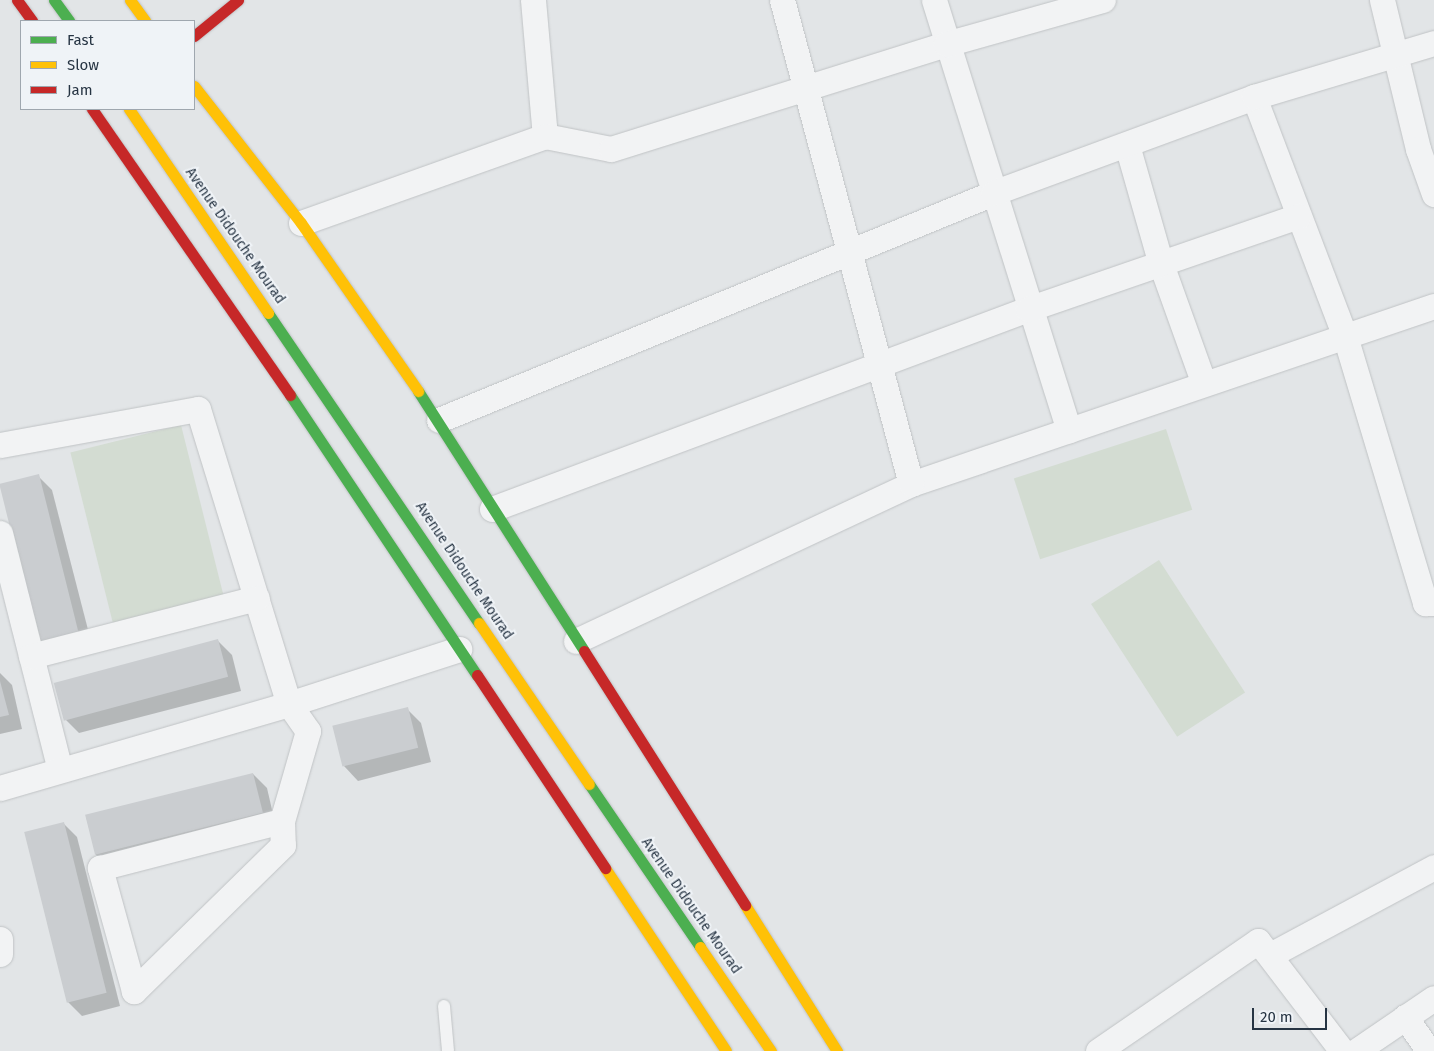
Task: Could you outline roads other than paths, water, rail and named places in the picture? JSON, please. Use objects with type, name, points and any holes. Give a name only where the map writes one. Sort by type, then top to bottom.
[{"type":"main road","points":[[17,0],[31,20]]},
{"type":"main road","points":[[54,0],[68,20]]},
{"type":"main road","points":[[130,0],[144,20]]},
{"type":"main road","points":[[195,35],[238,0]]},
{"type":"main road","points":[[195,87],[301,224],[439,420],[492,509],[576,641],[748,904],[837,1051]]},
{"type":"main road","points":[[93,110],[338,464],[726,1051]]},
{"type":"main road","name":"Avenue Didouche Mourad","points":[[130,110],[771,1051]]},
{"type":"street","points":[[533,0],[545,136]]},
{"type":"street","points":[[782,0],[911,484]]},
{"type":"street","points":[[934,0],[1028,309],[1069,430]]},
{"type":"street","points":[[301,224],[545,136],[611,149],[806,91],[946,44],[1104,0]]},
{"type":"street","points":[[1382,0],[1393,53],[1426,147],[1434,194]]},
{"type":"street","points":[[439,420],[849,251],[993,194],[1254,97],[1393,53],[1434,43]]},
{"type":"street","points":[[1254,97],[1345,336],[1425,604],[1434,602]]},
{"type":"street","points":[[1127,145],[1161,264],[1204,384]]},
{"type":"street","points":[[492,509],[879,363],[1028,309],[1298,216]]},
{"type":"street","points":[[576,641],[911,484],[1434,306]]},
{"type":"street","points":[[0,445],[198,409],[289,704],[308,731],[282,821],[283,845],[134,991],[100,868],[282,821]]},
{"type":"street","points":[[0,533],[60,770]]},
{"type":"street","points":[[31,656],[257,598]]},
{"type":"street","points":[[0,788],[289,704],[459,649]]},
{"type":"street","points":[[1270,955],[1434,867]]},
{"type":"street","points":[[0,939],[0,954]]},
{"type":"street","points":[[1098,1051],[1258,941],[1342,1051]]},
{"type":"street","points":[[1356,1051],[1434,998]]},
{"type":"street","points":[[1406,1017],[1429,1051]]},
{"type":"lane","points":[[444,1006],[448,1051]]}]
